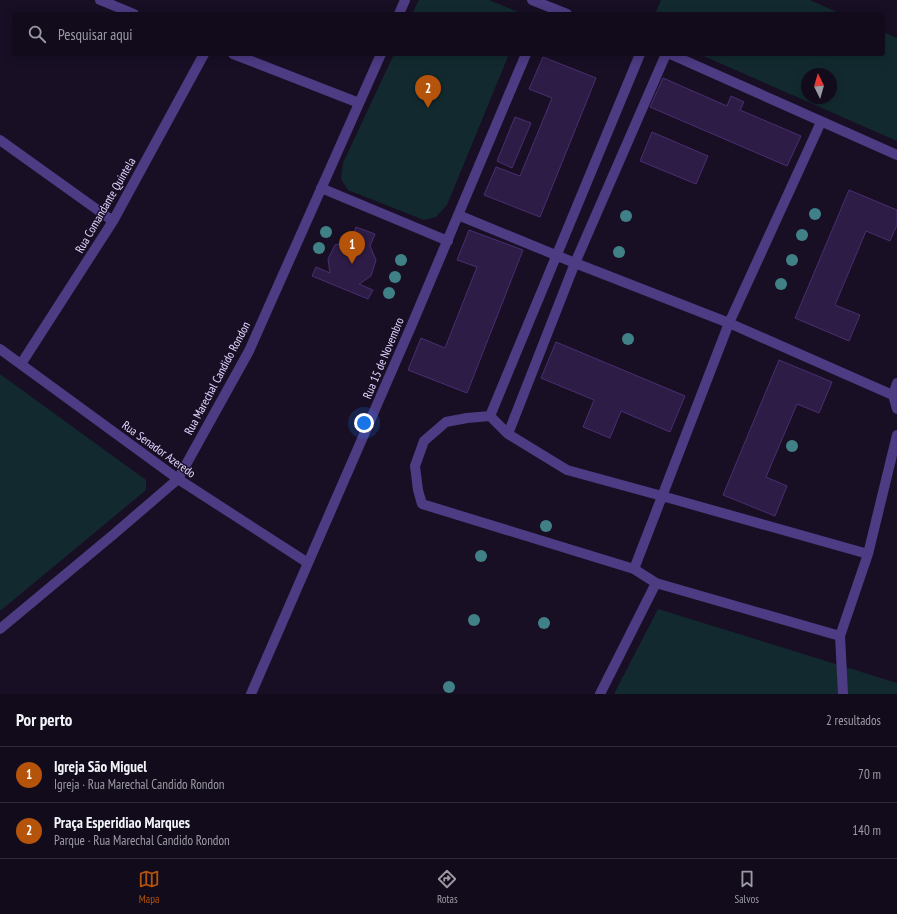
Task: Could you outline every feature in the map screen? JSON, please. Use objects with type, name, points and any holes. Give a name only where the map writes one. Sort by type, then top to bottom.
[{"type":"street","points":[[100,0],[129,12]]},
{"type":"street","points":[[400,12],[405,0]]},
{"type":"street","points":[[532,0],[560,12]]},
{"type":"street","name":"Rua Comandante Quintela","points":[[21,364],[113,221],[203,56]]},
{"type":"street","points":[[238,56],[359,103]]},
{"type":"street","name":"Rua Marechal Candido Rondon","points":[[0,629],[178,479],[249,351],[380,56]]},
{"type":"street","name":"Rua 15 de Novembro","points":[[251,694],[448,241],[525,56]]},
{"type":"street","points":[[490,416],[639,56]]},
{"type":"street","points":[[508,434],[576,263],[665,56]]},
{"type":"street","points":[[674,56],[897,155]]},
{"type":"street","points":[[634,569],[729,323],[821,122]]},
{"type":"street","points":[[0,140],[113,221]]},
{"type":"street","points":[[321,188],[448,241]]},
{"type":"street","points":[[458,215],[729,323],[895,396]]},
{"type":"street","name":"Rua Senador Azeredo","points":[[0,349],[178,479],[308,563]]},
{"type":"street","points":[[897,383],[895,396],[897,409]]},
{"type":"street","points":[[840,636],[656,583],[634,569],[422,504],[418,490],[415,466],[424,441],[446,422],[490,416],[508,434],[567,470],[868,554]]},
{"type":"street","points":[[843,694],[840,636],[868,554],[897,435]]},
{"type":"street","points":[[600,694],[656,583]]},
{"type":"green space","points":[[419,0],[489,0],[518,12],[413,12]]},
{"type":"green space","points":[[661,0],[810,0],[837,12],[656,12]]},
{"type":"green space","points":[[885,33],[897,38],[897,141],[813,104],[837,104],[837,68],[801,68],[801,99],[704,56],[885,56]]},
{"type":"green space","points":[[393,56],[508,56],[447,205],[436,217],[424,220],[348,190],[341,179],[343,163]]},
{"type":"green space","points":[[0,374],[146,480],[146,490],[0,611]]},
{"type":"green space","points":[[658,609],[897,683],[897,694],[614,694]]},
{"type":"building","points":[[543,57],[596,78],[540,217],[484,195],[496,167],[520,176],[552,98],[529,89]]},
{"type":"building","points":[[663,78],[727,106],[731,96],[744,102],[740,110],[801,136],[787,166],[650,107]]},
{"type":"building","points":[[515,117],[531,123],[512,168],[497,161]]},
{"type":"building","points":[[652,132],[708,156],[696,184],[640,161]]},
{"type":"building","points":[[849,190],[897,210],[897,225],[890,241],[866,231],[835,305],[860,315],[849,341],[795,318]]},
{"type":"building","points":[[356,227],[375,234],[370,246],[376,260],[371,276],[359,284],[373,290],[368,299],[312,276],[316,267],[330,273],[328,259],[335,245],[351,240]]},
{"type":"building","points":[[469,230],[523,250],[467,393],[408,370],[421,338],[445,348],[477,267],[457,260]]},
{"type":"building","points":[[556,342],[685,396],[670,432],[621,411],[610,438],[583,427],[594,400],[541,378]]},
{"type":"building","points":[[779,360],[832,382],[819,413],[797,404],[766,477],[787,486],[775,516],[723,495]]},
{"type":"place","name":"Praça Esperidiao Marques","points":[[428,108]]},
{"type":"place","name":"Igreja São Miguel","points":[[352,264]]}]
